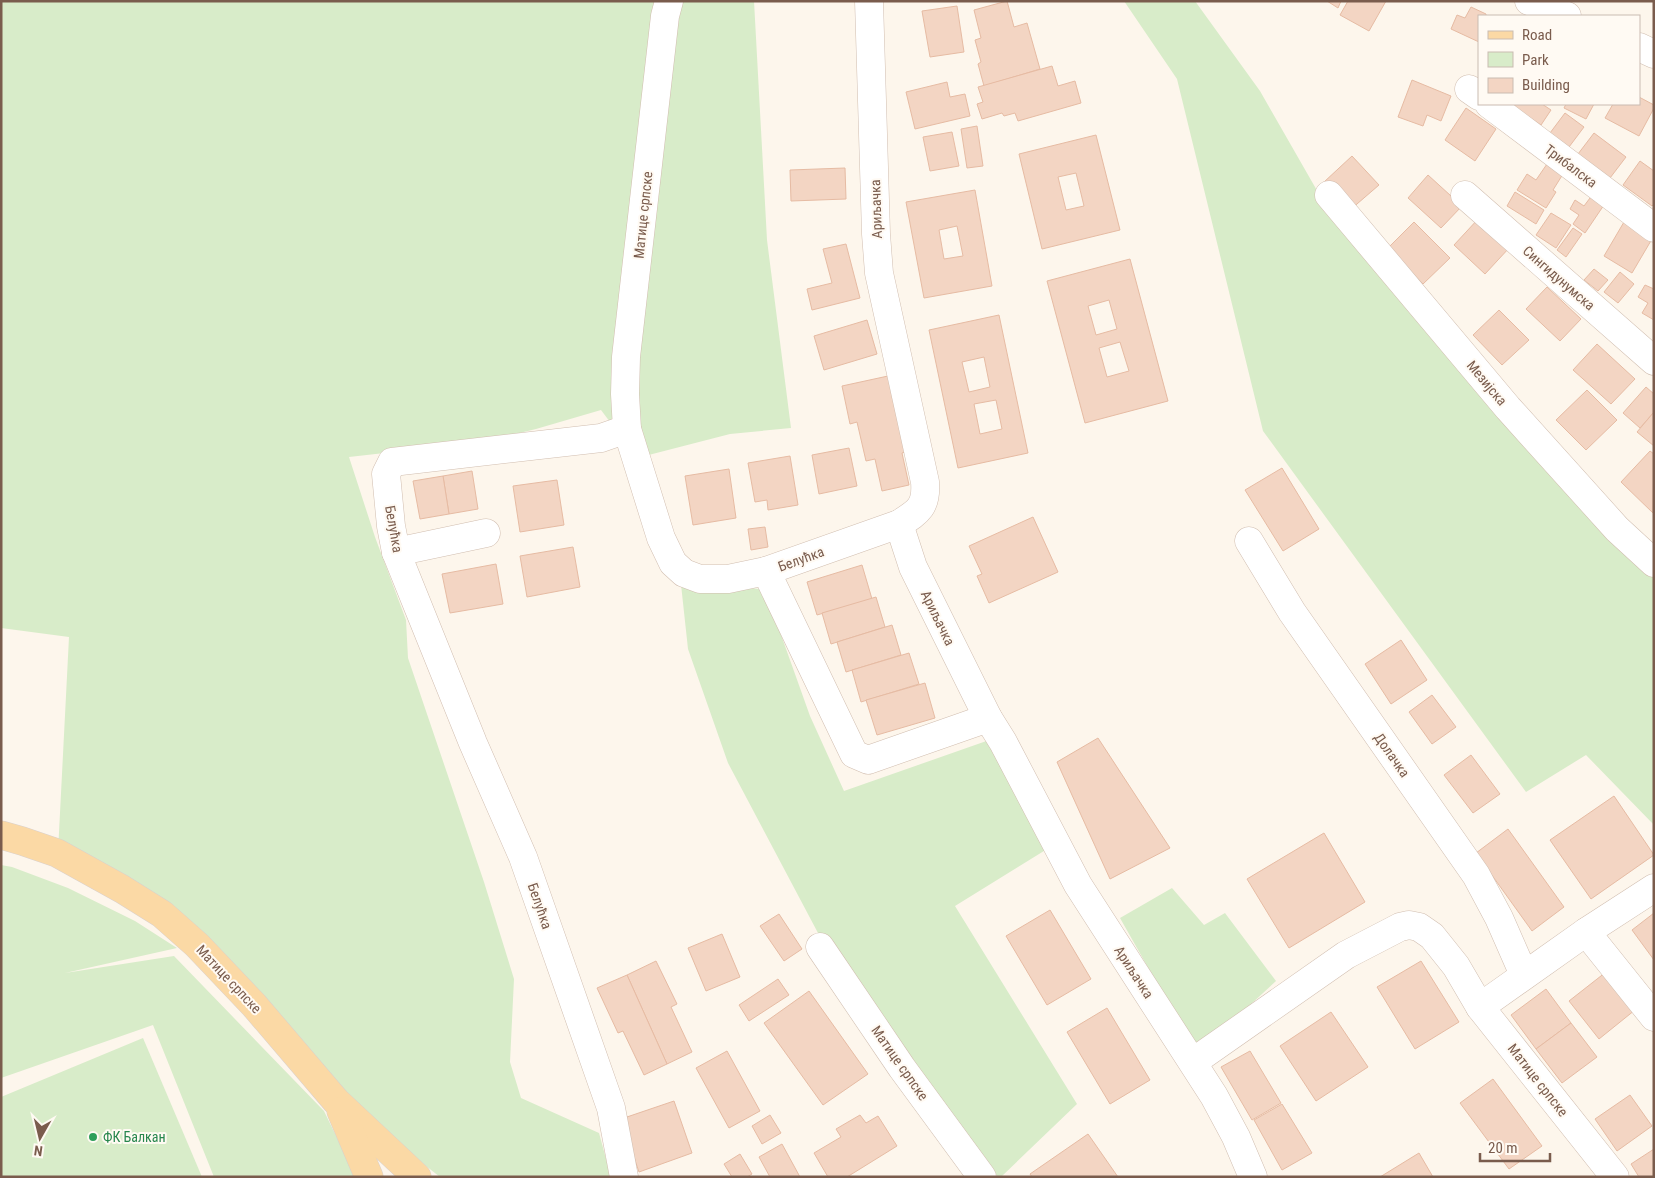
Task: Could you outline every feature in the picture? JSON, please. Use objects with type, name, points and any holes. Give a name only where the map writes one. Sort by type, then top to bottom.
[{"type":"main road","name":"Матице српске","points":[[1,835],[57,853],[122,889],[162,914],[197,945],[254,1005],[336,1101],[410,1175]]},
{"type":"main road","points":[[336,1101],[369,1177]]},
{"type":"street","name":"Матице српске","points":[[627,429],[625,394],[626,357],[665,16],[669,1]]},
{"type":"street","name":"Ариљачка","points":[[869,1],[876,234],[879,273],[925,482],[926,496],[916,514],[899,524],[913,567],[988,718],[1003,742],[1078,885],[1193,1062],[1236,1137],[1253,1177]]},
{"type":"street","points":[[1529,1],[1564,15]]},
{"type":"street","points":[[1640,47],[1654,54]]},
{"type":"street","name":"Трибалска","points":[[1491,105],[1654,228]]},
{"type":"street","name":"Мезијска","points":[[1329,195],[1520,422],[1617,529],[1654,563]]},
{"type":"street","name":"Сингидунумска","points":[[1465,195],[1652,356]]},
{"type":"street","name":"Белућка","points":[[624,1177],[611,1108],[523,856],[473,743],[396,552],[391,526],[386,474],[388,468],[392,462],[600,438],[627,429],[661,538],[673,563],[684,573],[700,579],[728,579],[766,571],[899,524]]},
{"type":"street","points":[[396,552],[486,533]]},
{"type":"street","name":"Долачка","points":[[1250,541],[1292,612],[1476,875],[1499,918],[1524,975]]},
{"type":"street","points":[[766,571],[854,754],[868,760],[988,718]]},
{"type":"street","points":[[1193,1062],[1346,954],[1400,927],[1419,927],[1432,936],[1456,966],[1480,1007],[1586,932],[1654,888]]},
{"type":"street","points":[[1586,932],[1654,1017]]},
{"type":"street","name":"Матице српске","points":[[820,947],[902,1068],[982,1177]]},
{"type":"street","name":"Матице српске","points":[[1480,1007],[1615,1177]]},
{"type":"green space","points":[[1,1],[754,1],[767,240],[791,428],[730,434],[637,458],[601,410],[482,442],[349,457],[375,537],[406,620],[408,658],[484,882],[514,979],[510,1062],[521,1098],[599,1133],[611,1177],[440,1177],[330,1083],[240,982],[58,852],[69,637],[1,628]]},
{"type":"green space","points":[[1124,1],[1195,1],[1260,91],[1319,194],[1654,563],[1654,825],[1586,755],[1526,792],[1263,431],[1177,79]]},
{"type":"green space","points":[[679,566],[707,582],[765,590],[810,716],[844,791],[995,738],[1052,846],[955,906],[1077,1104],[1001,1177],[998,1177],[827,950],[728,763],[688,649]]},
{"type":"green space","points":[[1,865],[12,867],[68,888],[135,921],[177,948],[65,973],[174,956],[324,1111],[356,1177],[214,1177],[153,1025],[1,1078]]},
{"type":"green space","points":[[1172,888],[1204,925],[1225,913],[1276,981],[1197,1054],[1120,918]]},
{"type":"green space","name":"ФК Балкан","points":[[143,1038],[202,1177],[1,1177],[1,1097]]},
{"type":"building","points":[[1007,1],[1014,27],[1027,23],[1040,69],[984,86],[978,64],[981,62],[975,40],[981,38],[974,10]]},
{"type":"building","points":[[1327,1],[1341,1],[1338,8]]},
{"type":"building","points":[[1348,1],[1386,1],[1369,31],[1340,15]]},
{"type":"building","points":[[957,6],[964,52],[930,57],[922,11]]},
{"type":"building","points":[[1471,7],[1486,14],[1478,15],[1478,42],[1451,29],[1457,15],[1465,18]]},
{"type":"building","points":[[1052,66],[1058,86],[1075,81],[1081,103],[1018,121],[1015,113],[1004,116],[1002,113],[982,119],[977,104],[983,102],[978,87]]},
{"type":"building","points":[[1412,80],[1451,96],[1441,121],[1427,115],[1423,126],[1398,117]]},
{"type":"building","points":[[947,82],[950,97],[965,94],[970,116],[915,129],[906,92]]},
{"type":"building","points":[[1640,98],[1654,105],[1639,136],[1605,118],[1612,105],[1640,105]]},
{"type":"building","points":[[1515,105],[1544,105],[1551,110],[1541,125],[1514,107]]},
{"type":"building","points":[[1566,105],[1593,105],[1586,119],[1564,108]]},
{"type":"building","points":[[1466,108],[1496,129],[1475,161],[1445,140]]},
{"type":"building","points":[[1565,113],[1584,127],[1569,147],[1550,133]]},
{"type":"building","points":[[977,126],[983,166],[967,168],[961,129]]},
{"type":"building","points":[[952,132],[959,166],[930,171],[923,137]]},
{"type":"building","points":[[1594,133],[1626,157],[1610,178],[1578,154]]},
{"type":"building","points":[[1096,135],[1120,230],[1042,249],[1019,154]],"holes":[[[1076,173],[1084,206],[1066,210],[1058,177]]]},
{"type":"building","points":[[1352,156],[1379,185],[1350,210],[1324,182]]},
{"type":"building","points":[[1640,161],[1654,171],[1654,204],[1652,206],[1623,185]]},
{"type":"building","points":[[1547,164],[1563,174],[1553,190],[1556,192],[1546,208],[1517,190],[1527,174],[1536,180]]},
{"type":"building","points":[[845,168],[846,199],[791,201],[790,170]]},
{"type":"building","points":[[1428,175],[1462,206],[1441,228],[1408,198]]},
{"type":"building","points":[[975,190],[992,286],[924,298],[906,202]],"holes":[[[957,226],[963,256],[944,259],[939,230]]]},
{"type":"building","points":[[1515,192],[1544,210],[1536,224],[1507,206]]},
{"type":"building","points":[[1593,194],[1606,202],[1585,233],[1573,224],[1579,215],[1570,209],[1575,200],[1584,206]]},
{"type":"building","points":[[1551,213],[1571,225],[1556,248],[1536,235]]},
{"type":"building","points":[[1479,218],[1510,247],[1485,274],[1454,245]]},
{"type":"building","points":[[1414,222],[1450,258],[1423,284],[1388,248]]},
{"type":"building","points":[[1624,222],[1652,239],[1632,273],[1604,256]]},
{"type":"building","points":[[1573,228],[1582,234],[1566,257],[1557,250]]},
{"type":"building","points":[[846,244],[860,298],[812,310],[807,289],[832,283],[823,249]]},
{"type":"building","points":[[1130,259],[1168,401],[1085,423],[1047,281]],"holes":[[[1109,300],[1117,329],[1096,335],[1088,306]],[[1120,342],[1129,371],[1107,377],[1099,348]]]},
{"type":"building","points":[[1594,269],[1608,280],[1598,291],[1584,280]]},
{"type":"building","points":[[1620,272],[1634,284],[1618,303],[1604,292]]},
{"type":"building","points":[[1645,285],[1654,289],[1654,320],[1642,313],[1648,303],[1638,297]]},
{"type":"building","points":[[1547,287],[1581,319],[1560,341],[1526,309]]},
{"type":"building","points":[[1499,310],[1529,340],[1502,365],[1473,335]]},
{"type":"building","points":[[999,315],[1028,453],[958,468],[929,330]],"holes":[[[984,357],[990,387],[969,392],[962,362]],[[996,400],[1002,429],[980,434],[974,404]]]},
{"type":"building","points":[[867,320],[877,354],[824,370],[814,336]]},
{"type":"building","points":[[1597,344],[1635,379],[1611,404],[1573,370]]},
{"type":"building","points":[[888,376],[909,451],[902,453],[909,485],[882,491],[875,459],[866,461],[857,422],[850,424],[842,386]]},
{"type":"building","points":[[1646,387],[1654,394],[1654,412],[1640,428],[1623,413]]},
{"type":"building","points":[[1587,390],[1617,420],[1586,450],[1556,420]]},
{"type":"building","points":[[1654,412],[1654,446],[1637,432]]},
{"type":"building","points":[[849,448],[857,486],[819,494],[812,455]]},
{"type":"building","points":[[1650,451],[1654,454],[1653,513],[1621,482]]},
{"type":"building","points":[[790,456],[798,505],[768,510],[767,500],[755,502],[748,463]]},
{"type":"building","points":[[1282,468],[1319,529],[1283,551],[1245,490]]},
{"type":"building","points":[[729,469],[736,518],[693,525],[685,476]]},
{"type":"building","points":[[472,471],[478,509],[449,514],[443,476]]},
{"type":"building","points":[[443,476],[449,514],[420,519],[413,481]]},
{"type":"building","points":[[557,480],[564,525],[520,532],[513,486]]},
{"type":"building","points":[[1033,517],[1058,572],[989,603],[977,576],[982,574],[969,546]]},
{"type":"building","points":[[765,527],[768,547],[751,550],[748,529]]},
{"type":"building","points":[[573,547],[580,587],[527,597],[520,556]]},
{"type":"building","points":[[496,564],[503,604],[450,613],[442,574]]},
{"type":"building","points":[[862,565],[872,599],[817,615],[807,582]]},
{"type":"building","points":[[876,597],[885,627],[831,644],[822,613]]},
{"type":"building","points":[[892,625],[901,655],[846,672],[837,642]]},
{"type":"building","points":[[1401,640],[1427,680],[1391,704],[1365,664]]},
{"type":"building","points":[[909,653],[919,684],[861,702],[852,670]]},
{"type":"building","points":[[925,683],[935,718],[877,735],[866,700]]},
{"type":"building","points":[[1432,695],[1456,727],[1432,744],[1409,712]]},
{"type":"building","points":[[1098,738],[1170,848],[1110,879],[1057,762]]},
{"type":"building","points":[[1471,755],[1500,794],[1473,813],[1444,775]]},
{"type":"building","points":[[1614,796],[1654,855],[1591,899],[1550,840]]},
{"type":"building","points":[[1508,829],[1564,907],[1532,931],[1476,853]]},
{"type":"building","points":[[1324,833],[1365,902],[1289,948],[1247,879]]},
{"type":"building","points":[[1050,910],[1091,979],[1047,1005],[1006,936]]},
{"type":"building","points":[[1654,913],[1654,960],[1632,930]]},
{"type":"building","points":[[779,914],[802,949],[784,961],[760,926]]},
{"type":"building","points":[[722,934],[740,977],[706,991],[688,948]]},
{"type":"building","points":[[656,961],[677,1004],[671,1007],[692,1052],[667,1064],[627,975]]},
{"type":"building","points":[[1421,961],[1459,1022],[1415,1049],[1377,987]]},
{"type":"building","points":[[1606,972],[1635,1010],[1599,1039],[1569,1001]]},
{"type":"building","points":[[627,975],[667,1064],[644,1075],[623,1031],[618,1033],[597,988]]},
{"type":"building","points":[[778,979],[789,995],[749,1021],[739,1005]]},
{"type":"building","points":[[1546,989],[1571,1023],[1536,1049],[1511,1015]]},
{"type":"building","points":[[809,991],[868,1074],[823,1105],[764,1023]]},
{"type":"building","points":[[1107,1008],[1150,1080],[1110,1104],[1067,1032]]},
{"type":"building","points":[[1331,1012],[1368,1067],[1316,1101],[1280,1046]]},
{"type":"building","points":[[1571,1023],[1597,1057],[1562,1083],[1536,1049]]},
{"type":"building","points":[[727,1051],[760,1111],[729,1128],[696,1068]]},
{"type":"building","points":[[1250,1051],[1281,1103],[1252,1120],[1221,1067]]},
{"type":"building","points":[[1493,1079],[1542,1146],[1509,1169],[1460,1103]]},
{"type":"building","points":[[1630,1095],[1652,1126],[1617,1151],[1595,1119]]},
{"type":"building","points":[[674,1101],[692,1153],[639,1172],[621,1119]]},
{"type":"building","points":[[1282,1104],[1312,1153],[1282,1170],[1254,1120]]},
{"type":"building","points":[[770,1115],[781,1133],[762,1144],[752,1126]]},
{"type":"building","points":[[860,1115],[866,1123],[878,1116],[897,1146],[847,1177],[828,1177],[814,1153],[841,1137],[836,1129]]},
{"type":"building","points":[[1088,1134],[1118,1177],[1032,1177],[1030,1174]]},
{"type":"building","points":[[782,1144],[800,1177],[770,1177],[759,1157]]},
{"type":"building","points":[[1654,1149],[1654,1177],[1639,1177],[1631,1164]]},
{"type":"building","points":[[1419,1153],[1433,1177],[1380,1177]]},
{"type":"building","points":[[740,1154],[752,1174],[747,1177],[732,1177],[724,1164]]},
{"type":"place","name":"ФК Балкан","points":[[93,1137]]}]
